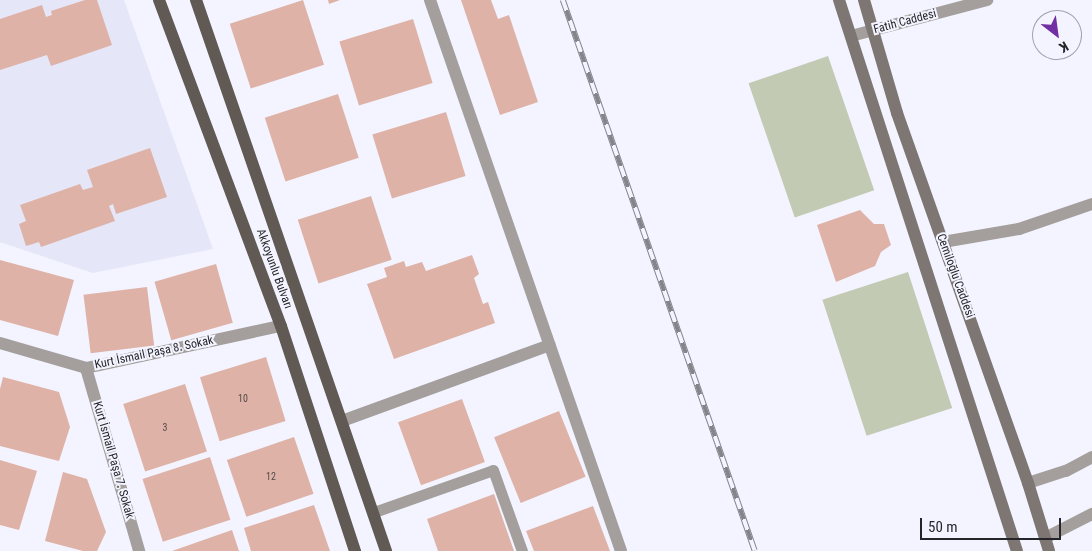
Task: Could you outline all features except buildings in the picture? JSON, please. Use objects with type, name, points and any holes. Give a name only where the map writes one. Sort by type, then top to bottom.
[{"type":"main road","name":"Akkoyunlu Bulvarı","points":[[159,0],[280,326],[355,551]]},
{"type":"main road","name":"Akkoyunlu Bulvarı","points":[[196,0],[386,551]]},
{"type":"main road","name":"Cemiloğlu Caddesi","points":[[839,0],[1017,551]]},
{"type":"main road","name":"Cemiloğlu Caddesi","points":[[864,0],[897,113],[1028,483],[1049,551]]},
{"type":"street","points":[[430,0],[621,551]]},
{"type":"street","name":"Fatih Caddesi","points":[[852,36],[988,0]]},
{"type":"street","points":[[943,242],[1019,229],[1092,204]]},
{"type":"street","name":"Kurt İsmail Paşa 8. Sokak","points":[[0,344],[86,368],[280,326]]},
{"type":"street","points":[[342,420],[550,345]]},
{"type":"street","name":"Kurt İsmail Paşa 7. Sokak","points":[[86,368],[139,551]]},
{"type":"street","points":[[1028,483],[1066,471],[1092,457]]},
{"type":"street","points":[[1045,538],[1092,514]]},
{"type":"lane","points":[[374,512],[493,470],[522,551]]},
{"type":"shaded area","points":[[0,0],[124,0],[213,249],[93,273],[0,242]]},
{"type":"green space","points":[[828,56],[874,190],[795,218],[749,83]]},
{"type":"green space","points":[[908,272],[952,408],[867,436],[822,300]]},
{"type":"railway","points":[[563,0],[755,551]]}]
